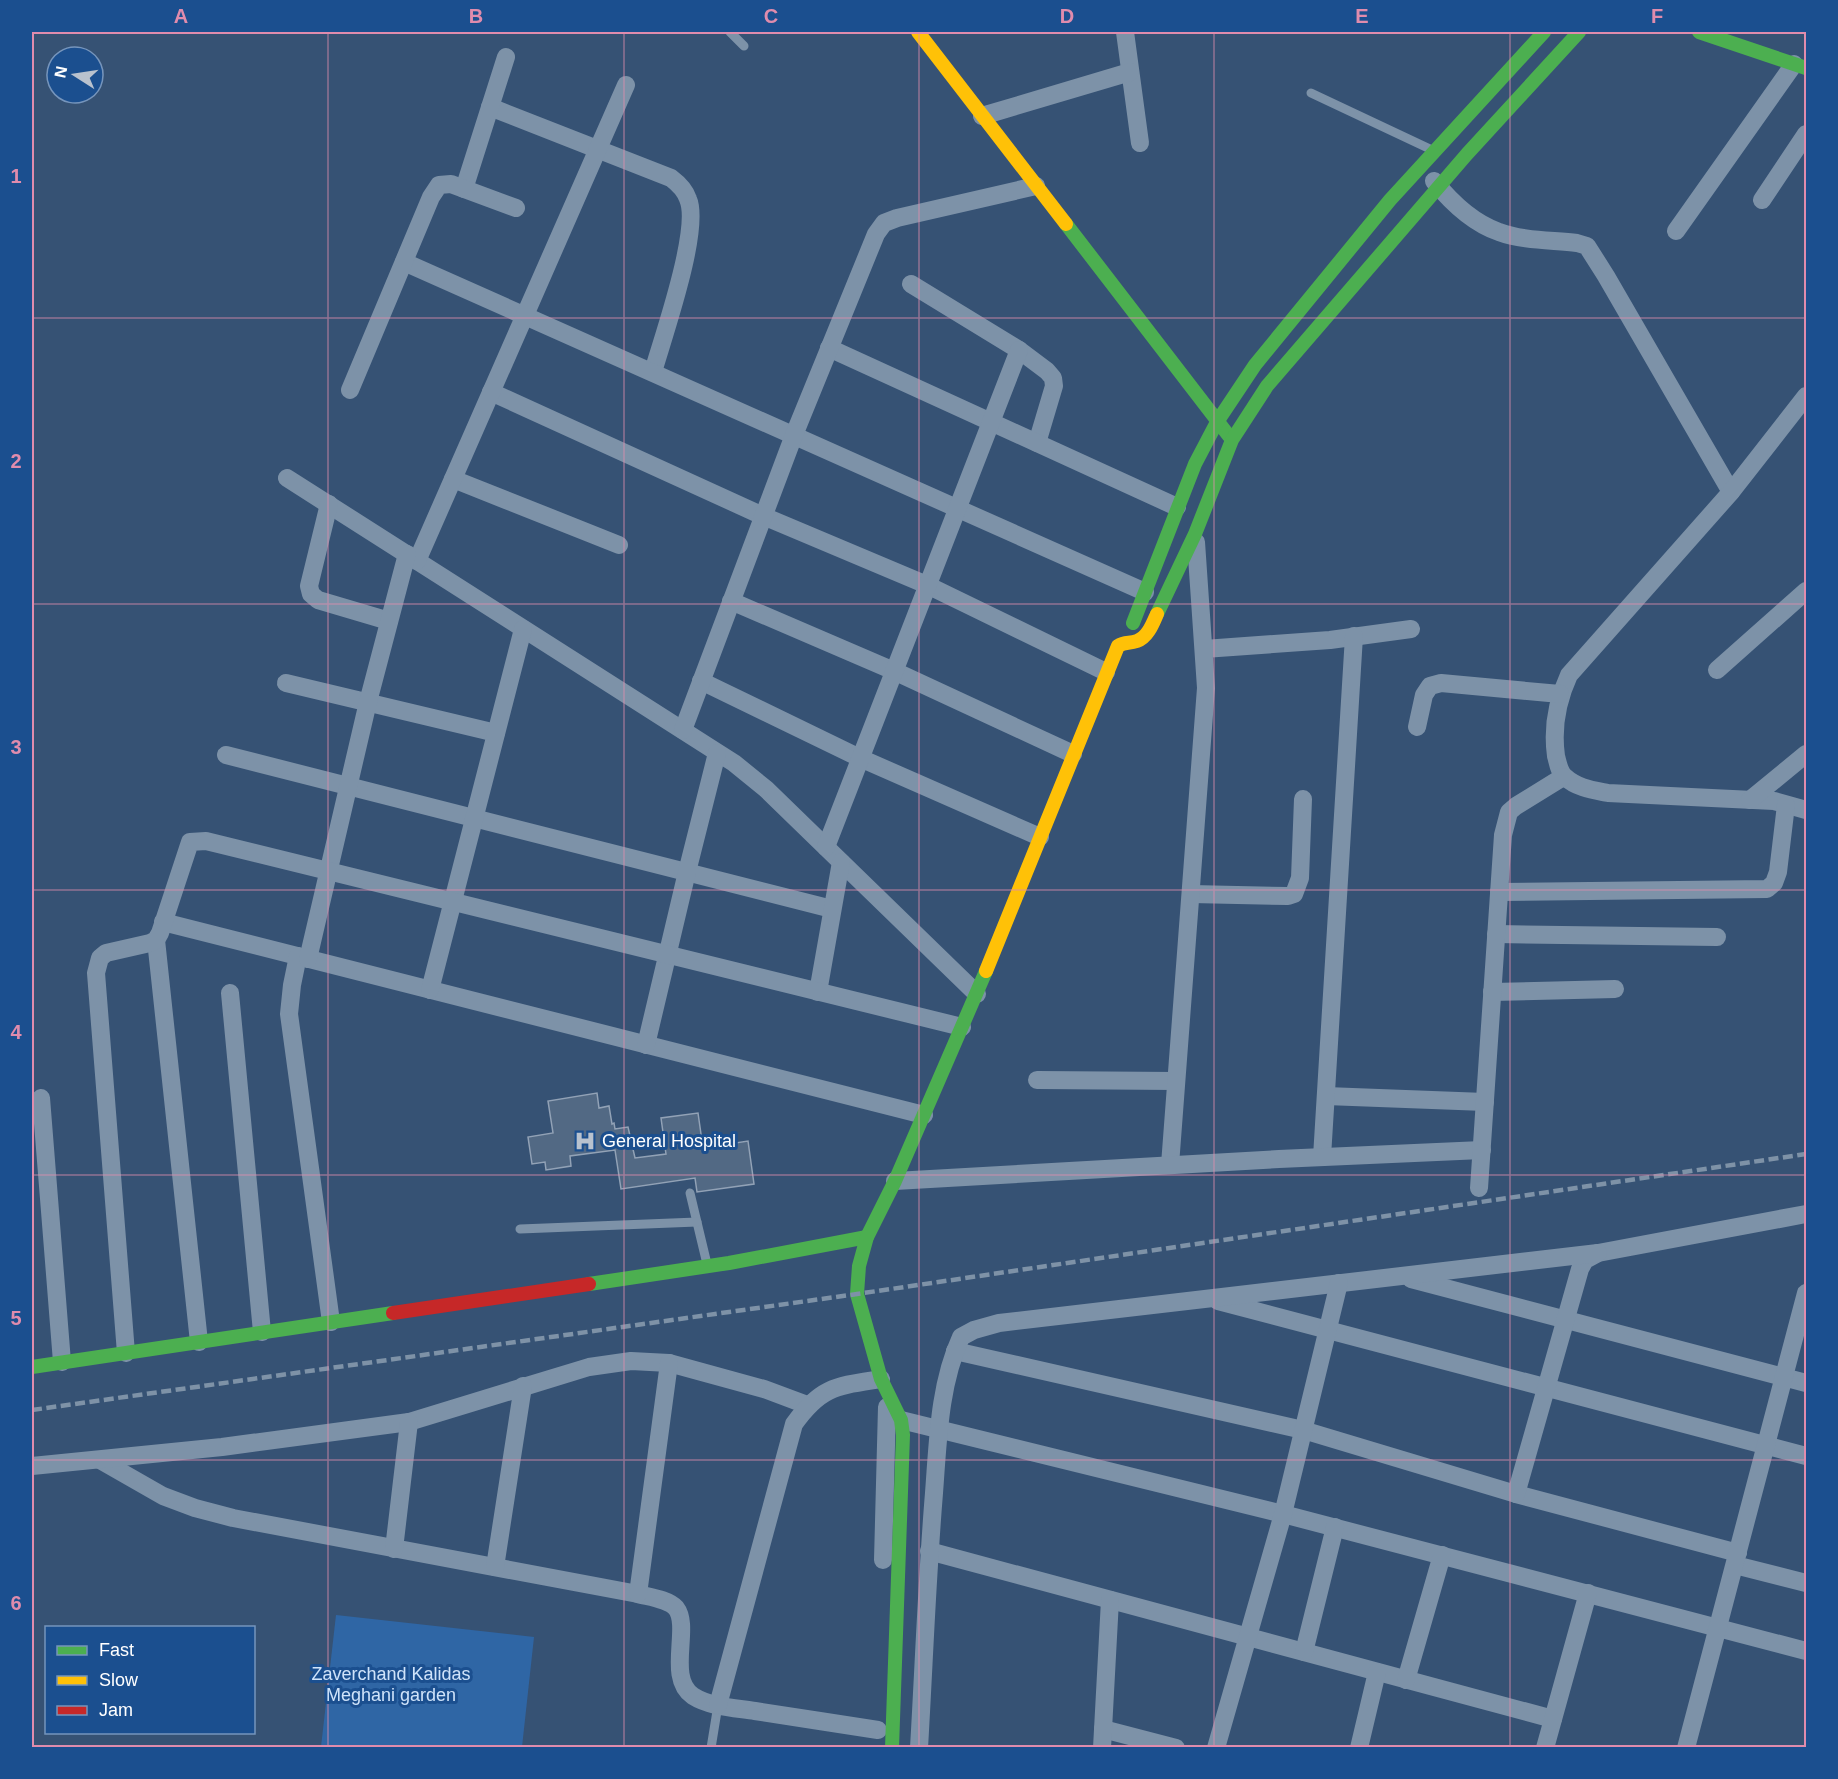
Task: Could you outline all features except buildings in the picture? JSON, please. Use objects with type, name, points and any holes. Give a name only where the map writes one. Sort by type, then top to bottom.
[{"type":"main road","points":[[918,32],[1232,440]]},
{"type":"main road","points":[[1137,641],[1132,625],[1195,464],[1217,422],[1255,365],[1390,200],[1544,32]]},
{"type":"main road","points":[[892,1748],[903,1436],[901,1420],[884,1388],[857,1294],[859,1266],[867,1237],[895,1181],[977,994],[1106,672],[1118,646],[1123,642],[1137,641],[1149,631],[1196,534],[1232,440],[1267,387],[1439,187],[1579,32]]},
{"type":"main road","points":[[1699,32],[1800,66]]},
{"type":"main road","points":[[32,1367],[707,1267],[867,1237]]},
{"type":"street","points":[[1125,32],[1140,144]]},
{"type":"street","points":[[464,189],[506,57]]},
{"type":"street","points":[[1676,231],[1800,66]]},
{"type":"street","points":[[982,116],[1131,72]]},
{"type":"street","points":[[331,1322],[289,1014],[292,985],[329,872],[389,621],[412,558],[453,479],[626,85]]},
{"type":"street","points":[[490,107],[671,178],[681,186],[689,201],[692,220],[689,244],[653,372]]},
{"type":"street","points":[[1762,200],[1806,134]]},
{"type":"street","points":[[1421,166],[1461,209],[1480,224],[1500,233],[1587,246],[1731,492]]},
{"type":"street","points":[[350,390],[431,197],[439,185],[451,184],[516,208]]},
{"type":"street","points":[[682,730],[794,435],[876,234],[884,223],[1036,186]]},
{"type":"street","points":[[404,262],[1145,592]]},
{"type":"street","points":[[911,284],[1019,350],[1053,378],[1054,386],[1037,443]]},
{"type":"street","points":[[829,348],[1177,507]]},
{"type":"street","points":[[826,847],[1019,350]]},
{"type":"street","points":[[491,392],[763,516],[927,585],[1106,672]]},
{"type":"street","points":[[1806,396],[1731,492],[1569,675],[1560,694],[1554,721],[1554,743],[1563,777],[1582,788],[1608,793],[1774,801],[1806,810]]},
{"type":"street","points":[[287,478],[682,730],[766,789],[977,994]]},
{"type":"street","points":[[453,479],[619,544]]},
{"type":"street","points":[[328,504],[309,586],[311,594],[318,600],[389,621]]},
{"type":"street","points":[[1170,1165],[1206,688],[1196,534]]},
{"type":"street","points":[[1717,670],[1806,591]]},
{"type":"street","points":[[731,600],[894,671],[1073,754]]},
{"type":"street","points":[[1204,649],[1354,636],[1411,628]]},
{"type":"street","points":[[430,990],[523,629]]},
{"type":"street","points":[[1322,1157],[1354,636]]},
{"type":"street","points":[[701,681],[860,758],[1040,837]]},
{"type":"street","points":[[286,683],[496,734]]},
{"type":"street","points":[[1417,727],[1424,695],[1430,686],[1441,683],[1560,694]]},
{"type":"street","points":[[646,1045],[717,753]]},
{"type":"street","points":[[1749,800],[1806,754]]},
{"type":"street","points":[[226,755],[832,909]]},
{"type":"street","points":[[1479,1188],[1503,835],[1509,812],[1563,777]]},
{"type":"street","points":[[1191,894],[1288,896],[1294,894],[1300,878],[1303,799]]},
{"type":"street","points":[[1499,892],[1767,889],[1774,883],[1778,872],[1786,805]]},
{"type":"street","points":[[199,1342],[156,940],[186,848],[190,842],[206,841],[962,1027]]},
{"type":"street","points":[[818,993],[841,862]]},
{"type":"street","points":[[163,922],[924,1115]]},
{"type":"street","points":[[1496,933],[1716,937]]},
{"type":"street","points":[[126,1353],[96,974],[100,958],[106,953],[156,940]]},
{"type":"street","points":[[1492,992],[1615,989]]},
{"type":"street","points":[[230,993],[262,1332]]},
{"type":"street","points":[[1036,1080],[1176,1081]]},
{"type":"street","points":[[1326,1096],[1485,1102]]},
{"type":"street","points":[[41,1098],[62,1362]]},
{"type":"street","points":[[895,1181],[1482,1150]]},
{"type":"street","points":[[919,1748],[929,1551],[939,1428],[943,1398],[961,1337],[974,1330],[999,1323],[1598,1253],[1806,1214]]},
{"type":"street","points":[[1516,1494],[1580,1269],[1585,1260],[1598,1253]]},
{"type":"street","points":[[1399,1276],[1806,1383]]},
{"type":"street","points":[[1216,1748],[1283,1514],[1339,1284]]},
{"type":"street","points":[[1686,1748],[1806,1293]]},
{"type":"street","points":[[1208,1299],[1806,1456]]},
{"type":"street","points":[[955,1351],[1303,1430],[1737,1559],[1806,1583]]},
{"type":"street","points":[[32,1466],[222,1447],[409,1422],[590,1367],[631,1361],[669,1363],[764,1389],[807,1405]]},
{"type":"street","points":[[638,1594],[669,1363]]},
{"type":"street","points":[[495,1567],[523,1386]]},
{"type":"street","points":[[100,1460],[162,1496],[233,1518],[638,1594],[667,1602],[677,1609],[681,1622],[680,1657],[684,1684],[691,1695],[718,1705],[878,1739],[884,1388],[841,1386],[820,1395],[807,1405],[794,1424],[718,1705]]},
{"type":"street","points":[[901,1420],[1335,1527],[1806,1651]]},
{"type":"street","points":[[394,1549],[409,1422]]},
{"type":"street","points":[[1304,1652],[1335,1527]]},
{"type":"street","points":[[929,1551],[1553,1719]]},
{"type":"street","points":[[1406,1680],[1442,1555]]},
{"type":"street","points":[[1545,1748],[1587,1593]]},
{"type":"street","points":[[1102,1748],[1110,1600]]},
{"type":"street","points":[[1359,1748],[1377,1672]]},
{"type":"street","points":[[1103,1729],[1176,1748]]},
{"type":"lane","points":[[730,32],[744,46]]},
{"type":"lane","points":[[1311,93],[1435,151]]},
{"type":"lane","points":[[690,1193],[707,1267]]},
{"type":"lane","points":[[520,1230],[697,1222]]},
{"type":"lane","points":[[711,1748],[718,1705]]},
{"type":"green space","name":"Zaverchand Kalidas Meghani garden","points":[[336,1615],[534,1637],[522,1747],[321,1747]]},
{"type":"railway","points":[[32,1410],[857,1294],[1806,1154]]},
{"type":"traffic: fast","points":[[1133,623],[1195,464],[1217,422],[1255,365],[1390,200],[1544,32]]},
{"type":"traffic: fast","points":[[1157,614],[1195,534],[1232,440],[1267,386],[1467,154],[1579,32]]},
{"type":"traffic: fast","points":[[1699,32],[1806,68]]},
{"type":"traffic: fast","points":[[1066,224],[1229,436]]},
{"type":"traffic: fast","points":[[892,1748],[903,1435],[901,1420],[881,1379],[857,1294],[859,1266],[867,1237],[895,1181],[986,971]]},
{"type":"traffic: fast","points":[[589,1284],[729,1263],[867,1237]]},
{"type":"traffic: fast","points":[[32,1367],[393,1313]]},
{"type":"traffic: slow","points":[[918,32],[1066,224]]},
{"type":"traffic: slow","points":[[986,971],[1118,646],[1141,639],[1150,629],[1157,614]]},
{"type":"traffic: jam","points":[[393,1313],[589,1284]]},
{"type":"place","name":"General Hospital","points":[[585,1141]]}]
